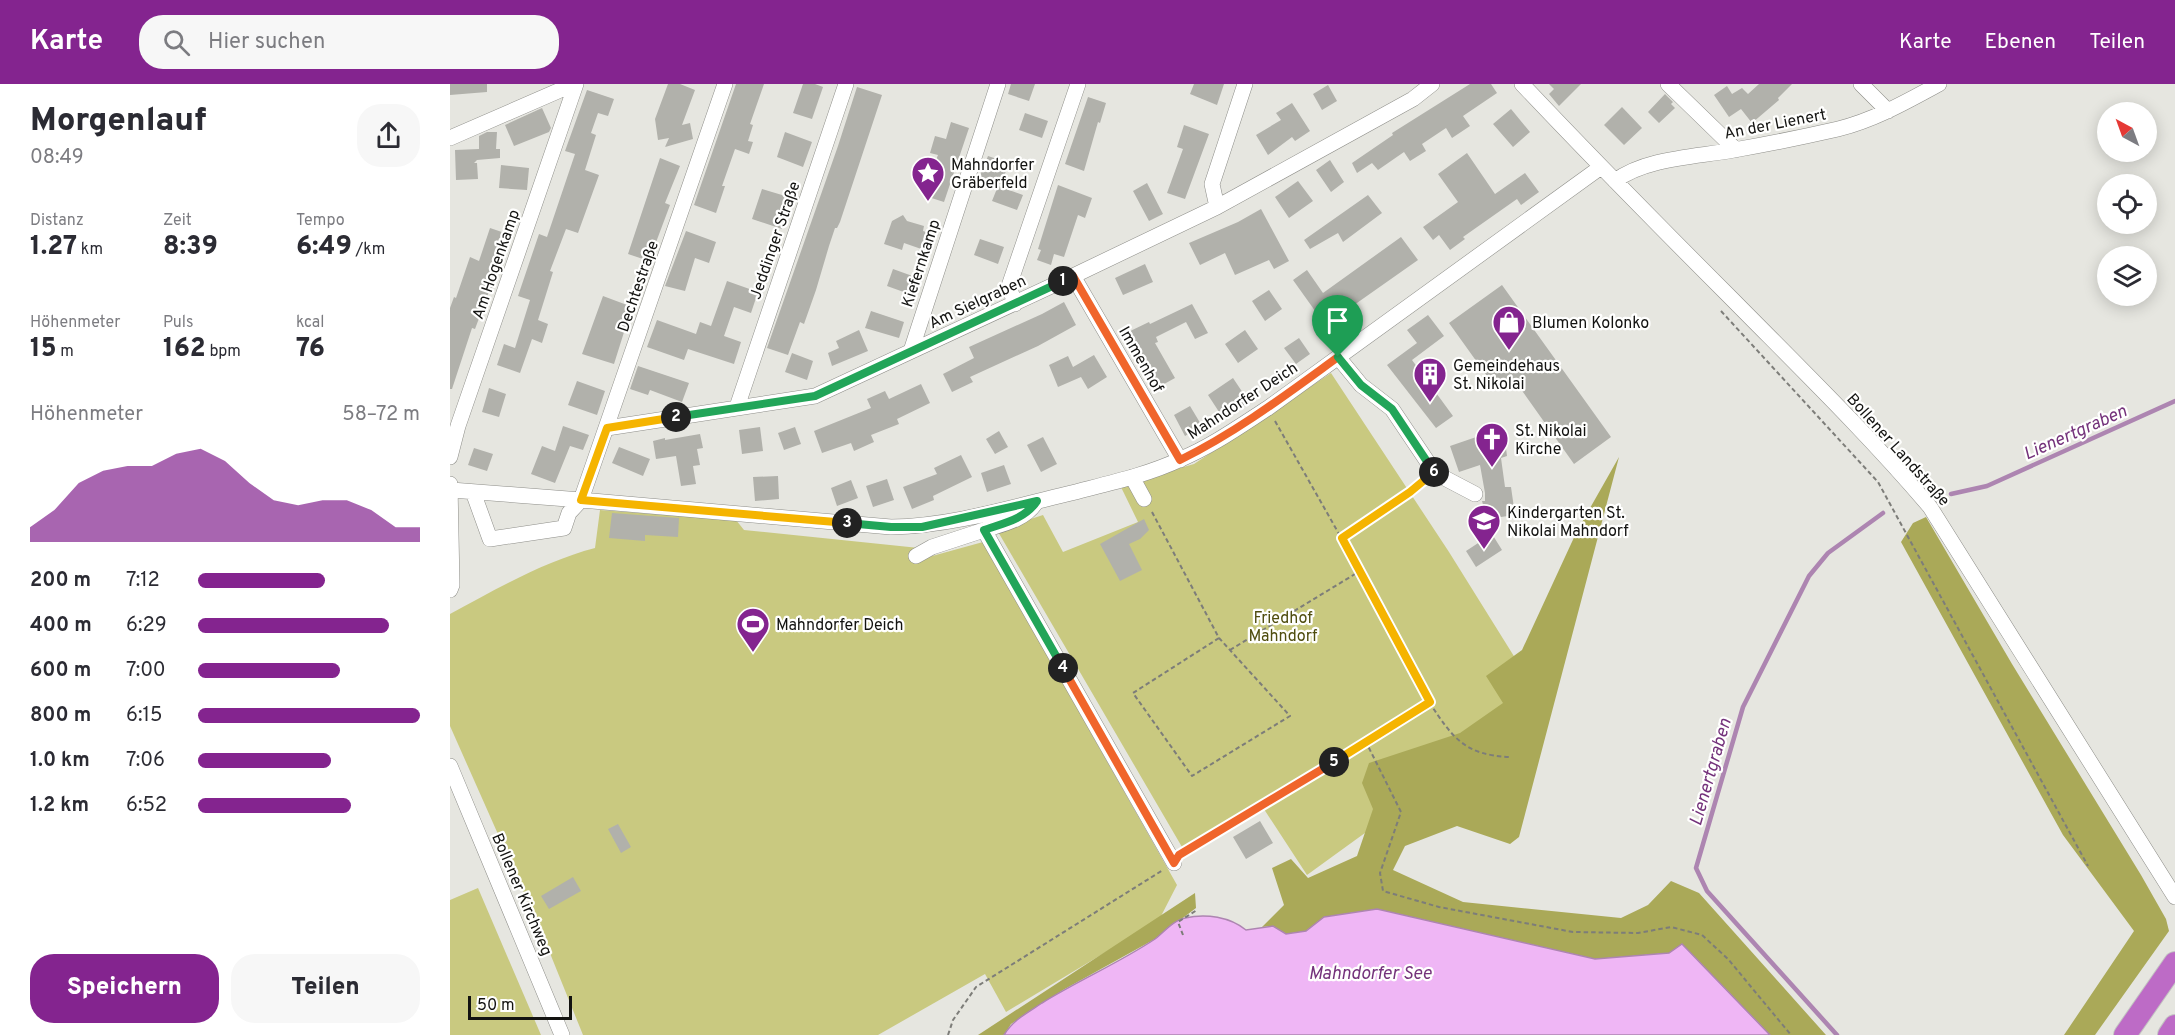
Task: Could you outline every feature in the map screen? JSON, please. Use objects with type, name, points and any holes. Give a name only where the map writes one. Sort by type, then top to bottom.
[{"type":"highway","points":[[2126,1035],[2175,963]]},
{"type":"highway","points":[[2169,1035],[2175,1026]]},
{"type":"street","points":[[450,138],[575,84]]},
{"type":"street","name":"Am Hogenkamp","points":[[450,457],[458,426],[575,84]]},
{"type":"street","name":"Dechtestraße","points":[[473,492],[490,539],[564,528],[569,513],[581,500],[725,84]]},
{"type":"street","name":"Jeddinger Straße","points":[[737,407],[846,84]]},
{"type":"street","name":"Kiefernkamp","points":[[911,351],[998,84]]},
{"type":"street","points":[[1015,304],[1009,286],[1078,84]]},
{"type":"street","points":[[1217,207],[1212,184],[1245,84]]},
{"type":"street","name":"Am Sielgraben","points":[[607,428],[815,396],[1015,304],[1217,207],[1413,99],[1431,84]]},
{"type":"street","name":"Bollener Landstraße","points":[[1522,84],[1898,469],[1930,507],[2171,891]]},
{"type":"street","points":[[1668,84],[1736,150]]},
{"type":"street","points":[[1861,84],[1888,111]]},
{"type":"street","name":"An der Lienert","points":[[1615,181],[1625,173],[1641,166],[1736,150],[1840,128],[1888,111],[1939,84]]},
{"type":"street","name":"Mahndorfer Deich","points":[[451,487],[473,492],[891,527],[922,527],[1132,477],[1180,460],[1215,442],[1268,408],[1601,167]]},
{"type":"street","name":"Immenhof","points":[[1073,276],[1180,460]]},
{"type":"street","points":[[1338,357],[1361,385],[1392,409],[1435,473],[1475,494]]},
{"type":"street","points":[[1132,477],[1144,499]]},
{"type":"street","points":[[451,487],[451,588]]},
{"type":"street","points":[[916,556],[932,547],[1014,519],[1030,511],[1037,501]]},
{"type":"street","points":[[984,530],[1174,863]]},
{"type":"street","name":"Bollener Kirchweg","points":[[450,766],[562,1035]]},
{"type":"path","points":[[1722,311],[1878,482],[2088,866]]},
{"type":"path","points":[[1268,408],[1342,538],[1430,702],[1451,735],[1480,753],[1510,757]]},
{"type":"path","points":[[1342,538],[1435,473]]},
{"type":"path","points":[[1144,499],[1219,638],[1290,716],[1192,776],[1133,693],[1219,638]]},
{"type":"path","points":[[1230,650],[1360,571]]},
{"type":"path","points":[[948,1035],[953,1020],[976,987],[1174,863],[1179,855],[1430,702]]},
{"type":"path","points":[[1366,742],[1401,812],[1380,873],[1383,891],[1439,908],[1573,932],[1638,933],[1671,927],[1702,935],[1728,959],[1791,1035]]},
{"type":"path","points":[[1183,935],[1178,922],[1197,910]]},
{"type":"green space","name":"Friedhof Mahndorf","points":[[1331,373],[1449,552],[1532,685],[1518,722],[1307,875],[1260,803],[1182,847],[997,530],[1043,515],[1063,552],[1138,522],[1120,485],[1194,464]]},
{"type":"green space","points":[[600,510],[736,520],[744,530],[919,548],[925,558],[983,542],[1177,885],[1159,920],[1006,1012],[985,974],[878,1035],[583,1035],[541,931],[450,726],[450,614],[539,568],[595,548]]},
{"type":"green space","points":[[478,888],[541,1035],[450,1035],[450,900]]},
{"type":"shaded area","points":[[1619,457],[1519,837],[1510,844],[1457,826],[1405,846],[1393,870],[1463,902],[1621,918],[1648,905],[1671,881],[1699,893],[1826,1035],[1770,1035],[1683,945],[1669,953],[1595,959],[1377,909],[1324,917],[1306,931],[1286,934],[1273,926],[1262,927],[1284,905],[1272,868],[1291,859],[1308,878],[1357,856],[1373,809],[1362,783],[1369,763],[1460,733],[1503,703],[1486,676],[1522,650],[1577,531]]},
{"type":"shaded area","points":[[1926,517],[2166,919],[2169,931],[2095,1035],[2064,1035],[2134,931],[2063,835],[1901,542],[1913,523]]},
{"type":"shaded area","points":[[1195,893],[1196,908],[1155,939],[1063,990],[1011,1024],[1004,1035],[978,1035]]},
{"type":"water","name":"Mahndorfer See","points":[[1377,909],[1595,959],[1669,953],[1682,944],[1770,1035],[1004,1035],[1016,1021],[1031,1010],[1141,948],[1181,919],[1201,916],[1217,917],[1233,922],[1246,930],[1273,926],[1286,934],[1306,931],[1324,917]]},
{"type":"building","points":[[450,84],[487,84],[487,92],[450,95]]},
{"type":"building","points":[[668,84],[680,84],[695,90],[682,125],[690,123],[693,139],[665,147],[669,138],[658,140],[655,119]]},
{"type":"building","points":[[736,84],[764,84],[750,124],[753,125],[748,141],[753,142],[749,154],[735,149],[722,186],[725,186],[716,213],[694,205]]},
{"type":"building","points":[[803,84],[823,87],[812,119],[793,113]]},
{"type":"building","points":[[1011,84],[1035,84],[1029,101],[1008,94]]},
{"type":"building","points":[[1194,84],[1224,84],[1217,105],[1190,94]]},
{"type":"building","points":[[1470,84],[1491,84],[1497,93],[1463,116],[1470,126],[1452,138],[1446,128],[1422,144],[1426,151],[1410,161],[1404,152],[1378,170],[1372,163],[1357,173],[1352,163],[1393,135],[1392,133]]},
{"type":"building","points":[[1549,84],[1581,84],[1559,106],[1549,94],[1554,89]]},
{"type":"building","points":[[1759,84],[1792,84],[1778,98],[1779,100],[1752,123],[1741,109],[1729,117],[1714,95],[1727,86],[1732,94],[1742,88],[1748,94]]},
{"type":"building","points":[[1328,85],[1337,101],[1322,110],[1313,94]]},
{"type":"building","points":[[857,87],[882,95],[804,324],[800,322],[788,355],[767,348]]},
{"type":"building","points":[[587,90],[614,99],[608,116],[598,113],[591,133],[596,135],[585,170],[599,175],[578,233],[566,229],[550,271],[553,272],[538,320],[548,324],[542,343],[532,339],[520,373],[497,365],[504,344],[515,348],[530,300],[518,296],[539,234],[547,237],[575,154],[565,151]]},
{"type":"building","points":[[1665,94],[1673,102],[1671,104],[1675,108],[1659,123],[1648,112]]},
{"type":"building","points":[[1088,97],[1106,103],[1084,171],[1065,164]]},
{"type":"building","points":[[1292,103],[1310,131],[1295,141],[1292,137],[1268,155],[1256,135],[1281,120],[1276,113]]},
{"type":"building","points":[[1622,107],[1642,128],[1624,145],[1604,125]]},
{"type":"building","points":[[542,108],[551,128],[549,132],[514,146],[505,125]]},
{"type":"building","points":[[1511,109],[1530,132],[1513,147],[1493,124]]},
{"type":"building","points":[[1025,113],[1048,121],[1042,138],[1019,130]]},
{"type":"building","points":[[951,122],[969,128],[944,202],[922,195],[938,155],[930,153],[935,136],[946,139]]},
{"type":"building","points":[[1184,125],[1209,134],[1185,199],[1167,193],[1183,149],[1177,147]]},
{"type":"building","points":[[487,132],[497,132],[496,149],[500,149],[500,158],[477,160],[474,163],[477,163],[478,179],[456,180],[455,150],[479,149],[479,136]]},
{"type":"building","points":[[785,132],[812,142],[803,167],[777,157]]},
{"type":"building","points":[[1467,153],[1495,194],[1525,173],[1539,192],[1521,205],[1517,199],[1463,237],[1465,239],[1450,250],[1439,235],[1433,240],[1423,227],[1458,202],[1438,174]]},
{"type":"building","points":[[988,156],[1009,163],[1001,184],[980,176]]},
{"type":"building","points":[[660,158],[680,166],[665,203],[670,205],[649,261],[628,254]]},
{"type":"building","points":[[1330,160],[1344,182],[1331,192],[1316,170]]},
{"type":"building","points":[[501,165],[529,168],[527,190],[499,188]]},
{"type":"building","points":[[1298,181],[1313,201],[1289,218],[1275,197]]},
{"type":"building","points":[[1147,183],[1163,214],[1149,221],[1133,191]]},
{"type":"building","points":[[1058,185],[1092,198],[1085,218],[1078,215],[1064,257],[1054,254],[1051,265],[1037,260],[1041,250],[1038,249]]},
{"type":"building","points":[[998,186],[1023,195],[1017,210],[992,201]]},
{"type":"building","points":[[762,189],[792,198],[782,229],[752,219]]},
{"type":"building","points":[[1368,195],[1382,213],[1343,242],[1338,233],[1310,249],[1304,240]]},
{"type":"building","points":[[1261,209],[1289,261],[1274,269],[1269,260],[1235,275],[1225,253],[1200,265],[1189,243],[1238,222]]},
{"type":"building","points":[[903,215],[907,221],[924,226],[923,231],[932,234],[927,251],[904,243],[902,250],[884,244],[892,221]]},
{"type":"building","points":[[490,228],[511,235],[492,289],[490,289],[475,329],[472,328],[452,389],[450,389],[450,308],[454,297],[456,298],[470,257],[479,261]]},
{"type":"building","points":[[686,231],[716,242],[709,263],[695,258],[685,291],[665,286]]},
{"type":"building","points":[[1401,237],[1418,260],[1337,317],[1345,328],[1327,341],[1312,320],[1318,315],[1293,280],[1307,270],[1323,293]]},
{"type":"building","points":[[980,239],[1004,247],[998,264],[974,255]]},
{"type":"building","points":[[1145,264],[1153,282],[1123,295],[1115,278]]},
{"type":"building","points":[[893,269],[918,278],[912,295],[887,286]]},
{"type":"building","points":[[727,281],[758,292],[751,313],[734,307],[724,336],[741,342],[734,364],[688,349],[684,360],[647,347],[657,320],[696,334],[700,322],[711,326]]},
{"type":"building","name":"Blumen Kolonko","points":[[1502,285],[1611,437],[1574,464],[1513,378],[1497,390],[1449,323]]},
{"type":"building","points":[[1269,290],[1282,309],[1265,321],[1252,301]]},
{"type":"building","points":[[603,296],[635,308],[627,330],[625,329],[614,364],[582,354]]},
{"type":"building","points":[[1064,302],[1076,325],[1038,346],[970,377],[973,382],[952,392],[943,374],[974,358],[969,347]]},
{"type":"building","points":[[1192,304],[1208,333],[1195,339],[1186,322],[1156,337],[1158,342],[1155,343],[1175,378],[1155,389],[1124,334]]},
{"type":"building","points":[[871,311],[904,322],[899,338],[865,328]]},
{"type":"building","name":"Gemeindehaus St. Nikolai","points":[[1428,315],[1444,336],[1412,360],[1453,416],[1436,428],[1387,365],[1417,343],[1407,330]]},
{"type":"building","points":[[859,330],[868,351],[832,366],[828,353],[839,348],[836,341]]},
{"type":"building","points":[[1245,330],[1258,349],[1238,363],[1225,344]]},
{"type":"building","points":[[1299,338],[1310,354],[1296,364],[1284,348]]},
{"type":"building","points":[[792,353],[813,361],[807,380],[785,372]]},
{"type":"building","points":[[1094,355],[1107,377],[1088,389],[1081,377],[1058,387],[1049,365],[1068,356],[1073,367]]},
{"type":"building","points":[[638,366],[689,383],[682,402],[650,390],[648,395],[630,389]]},
{"type":"building","points":[[1233,378],[1249,402],[1223,418],[1208,395]]},
{"type":"building","points":[[577,381],[605,391],[597,415],[568,405]]},
{"type":"building","points":[[921,384],[930,403],[897,419],[899,424],[871,435],[874,442],[854,451],[851,443],[822,453],[814,431],[871,408],[867,399],[885,391],[889,399]]},
{"type":"building","points":[[489,388],[506,394],[499,417],[482,412]]},
{"type":"building","points":[[1190,406],[1202,426],[1185,436],[1174,415]]},
{"type":"building","name":"St. Nikolai Kirche","points":[[1493,423],[1505,441],[1507,456],[1501,458],[1505,487],[1511,487],[1515,515],[1487,519],[1482,501],[1485,501],[1485,493],[1480,465],[1459,472],[1450,446],[1485,434],[1484,426]]},
{"type":"building","points":[[563,426],[589,435],[583,450],[570,446],[555,483],[531,474],[542,446],[555,451]]},
{"type":"building","points":[[760,427],[763,451],[742,454],[739,430]]},
{"type":"building","points":[[795,427],[801,444],[784,450],[778,433]]},
{"type":"building","points":[[999,431],[1008,447],[995,454],[986,439]]},
{"type":"building","points":[[700,434],[703,448],[697,449],[700,465],[693,466],[696,484],[681,486],[676,456],[656,459],[653,441]]},
{"type":"building","points":[[1043,437],[1057,464],[1041,472],[1027,445]]},
{"type":"building","points":[[619,447],[650,459],[643,476],[612,463]]},
{"type":"building","points":[[474,448],[493,454],[487,471],[468,465]]},
{"type":"building","points":[[961,455],[972,477],[933,496],[934,500],[912,509],[903,487],[937,474],[934,468]]},
{"type":"building","points":[[1004,465],[1011,484],[987,492],[981,473]]},
{"type":"building","points":[[778,476],[779,499],[755,501],[753,477]]},
{"type":"building","points":[[887,479],[894,500],[873,507],[866,486]]},
{"type":"building","points":[[851,480],[858,498],[837,506],[831,488]]},
{"type":"building","points":[[612,513],[679,518],[678,537],[645,535],[645,541],[609,538]]},
{"type":"building","points":[[1144,519],[1149,530],[1140,539],[1129,544],[1142,570],[1120,581],[1100,544]]},
{"type":"building","name":"Kindergarten St. Nikolai Mahndorf","points":[[1492,534],[1502,550],[1476,567],[1466,551]]},
{"type":"building","points":[[1260,821],[1273,843],[1246,859],[1233,837]]},
{"type":"building","points":[[618,824],[631,847],[621,853],[608,829]]},
{"type":"building","points":[[573,877],[581,891],[549,909],[541,896]]},
{"type":"waterway","name":"Lienertgraben","points":[[1951,494],[1987,486],[2175,401]]},
{"type":"waterway","name":"Lienertgraben","points":[[1837,1035],[1707,891],[1696,868],[1743,707],[1809,576],[1828,553],[1883,513]]},
{"type":"place","name":"Mahndorfer Gräberfeld","points":[[928,202]]},
{"type":"place","name":"Blumen Kolonko","points":[[1509,351]]},
{"type":"place","name":"Gemeindehaus St. Nikolai","points":[[1430,403]]},
{"type":"place","name":"St. Nikolai Kirche","points":[[1492,468]]},
{"type":"place","name":"Kindergarten St. Nikolai Mahndorf","points":[[1484,550]]},
{"type":"place","name":"Mahndorfer Deich","points":[[753,653]]},
{"type":"route","points":[[1073,276],[1180,460],[1215,442],[1268,408],[1338,357],[1361,385],[1392,409],[1435,473],[1342,538],[1430,702],[1179,855],[1174,863],[984,530],[1030,511],[1037,501],[922,527],[891,527],[581,500],[607,428],[815,396],[1073,276]]}]
